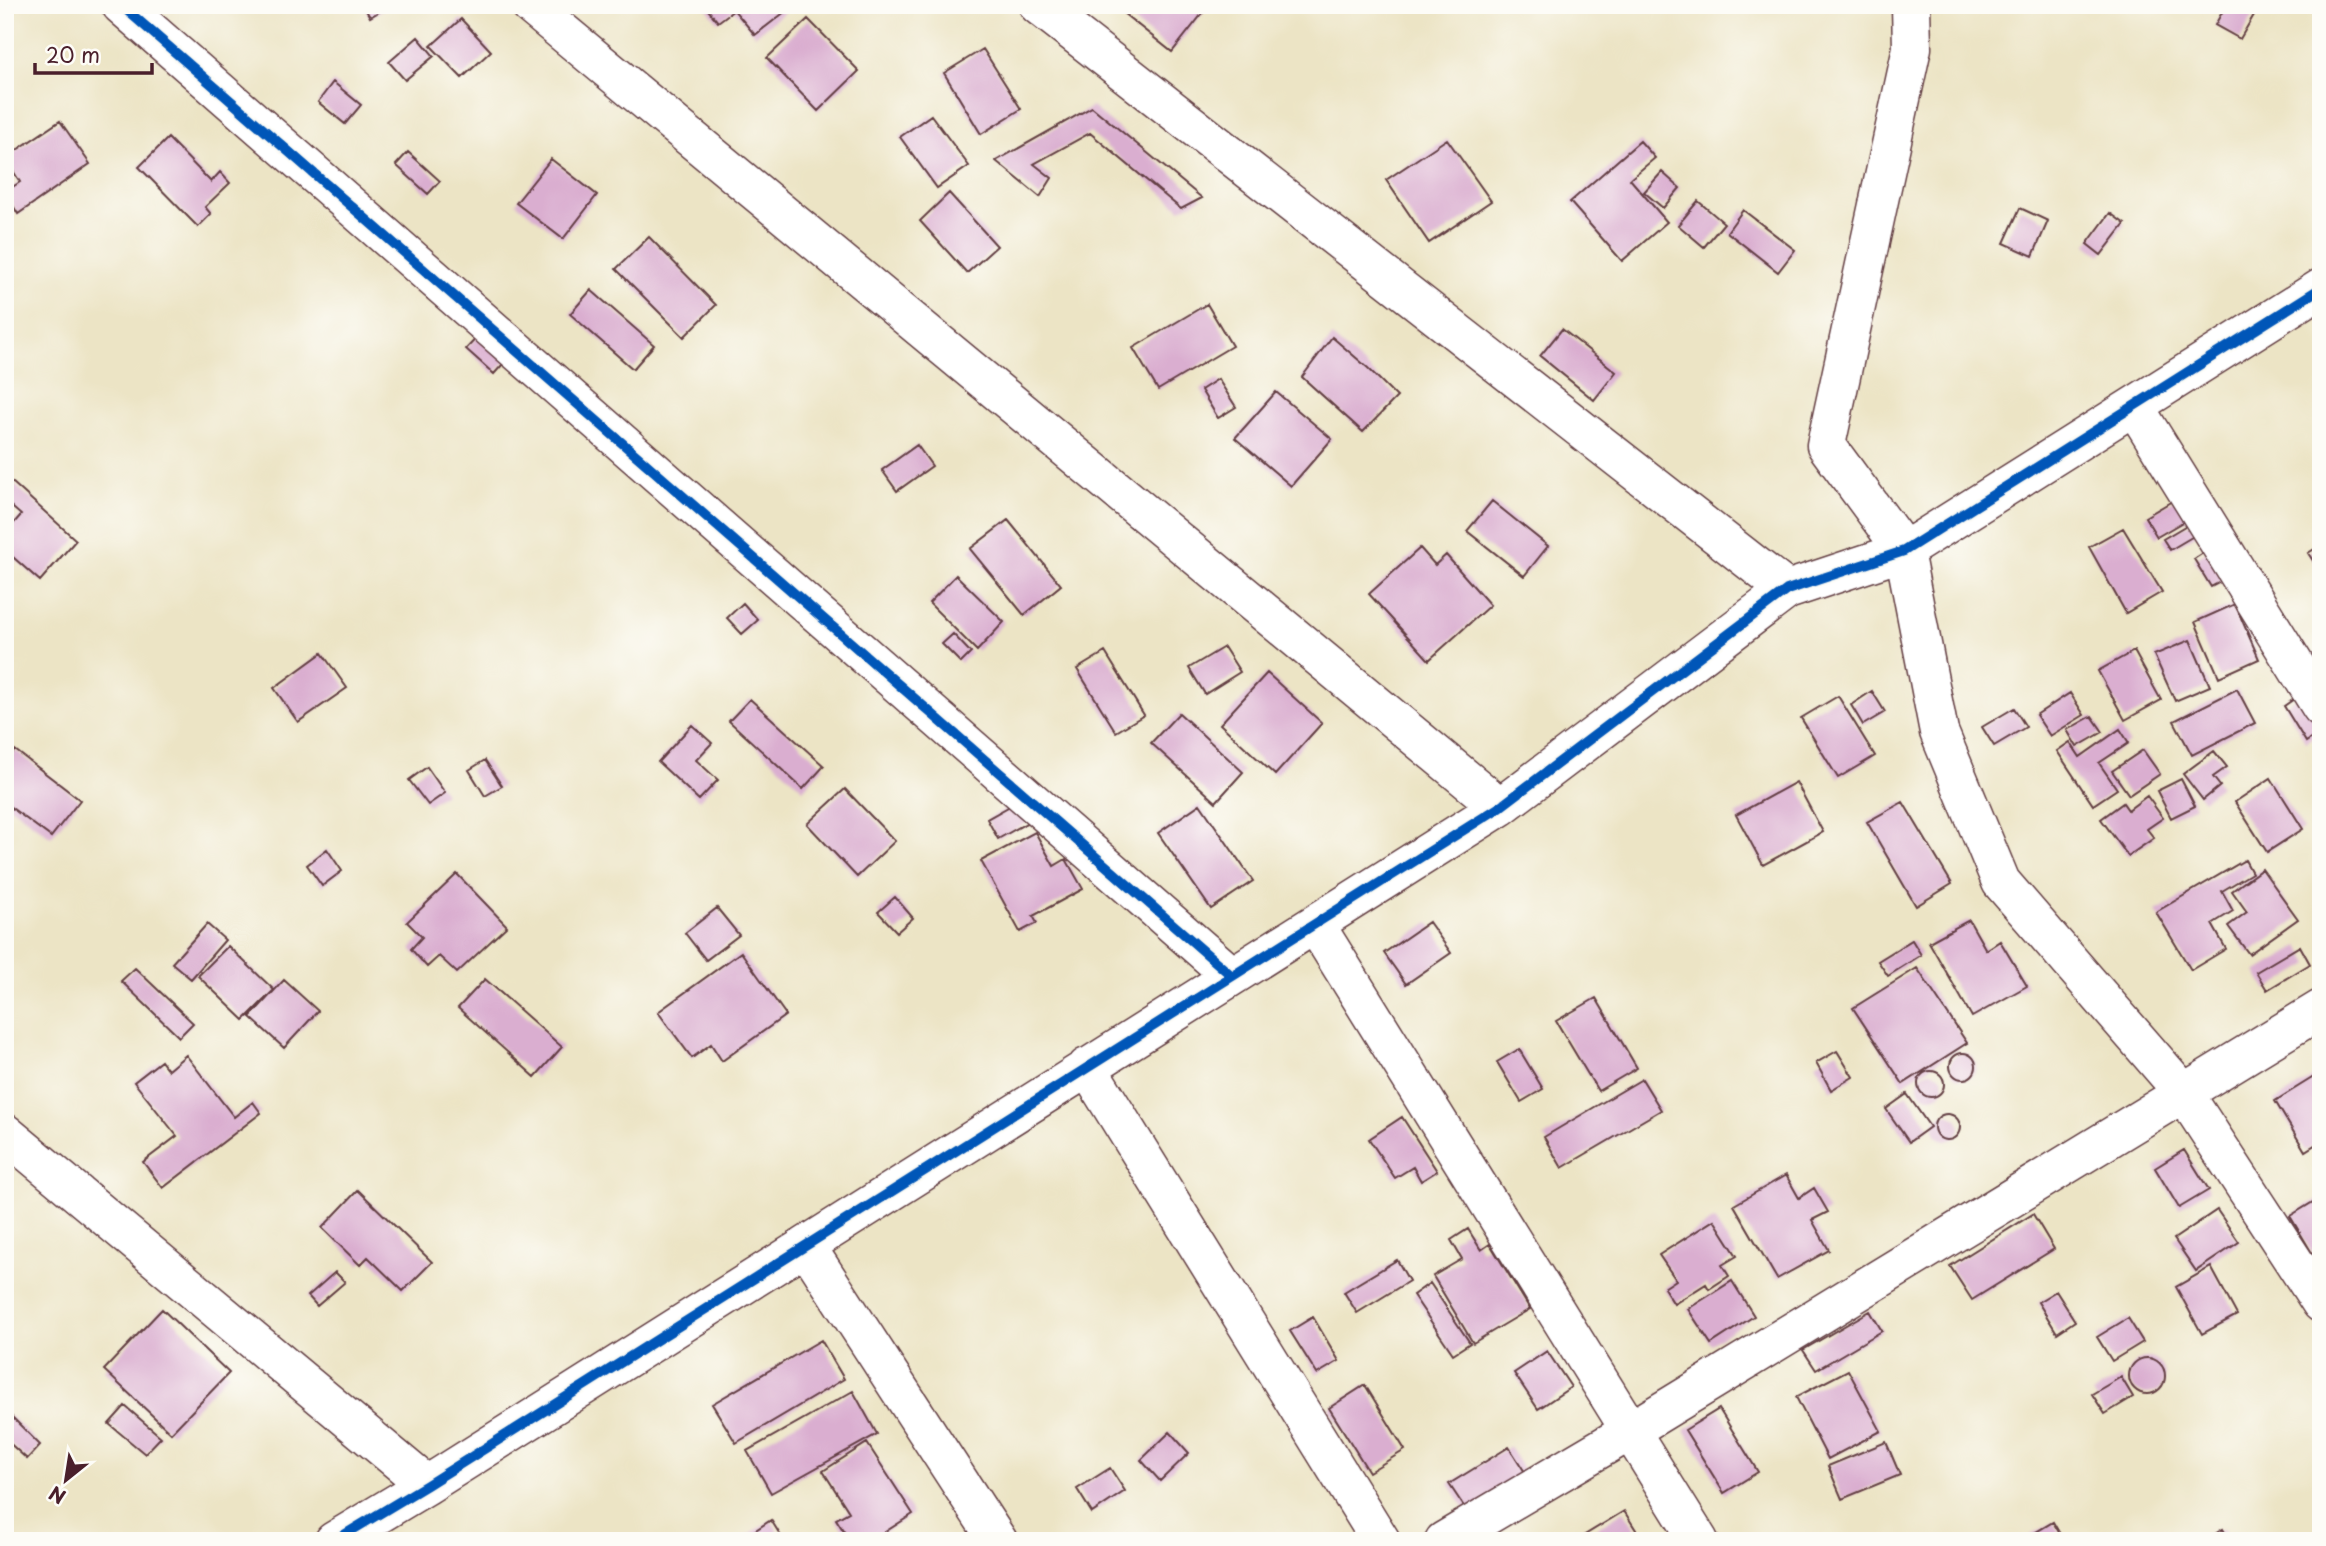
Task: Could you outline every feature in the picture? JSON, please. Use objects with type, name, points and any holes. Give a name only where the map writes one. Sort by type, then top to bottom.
[{"type":"street","points":[[121,5],[1232,976]]},
{"type":"street","points":[[530,5],[1500,807]]},
{"type":"street","points":[[1038,5],[1787,590]]},
{"type":"street","points":[[1911,5],[1912,48],[1826,445],[1904,551],[1939,732],[2001,882],[2183,1092],[2321,1303]]},
{"type":"street","points":[[334,1541],[427,1485],[1500,807],[1787,590],[1904,551],[2321,288]]},
{"type":"street","points":[[2134,406],[2321,707]]},
{"type":"street","points":[[1315,924],[1699,1541]]},
{"type":"street","points":[[1444,1541],[1630,1431],[2321,1009]]},
{"type":"street","points":[[1087,1067],[1381,1541]]},
{"type":"street","points":[[5,1133],[427,1485]]},
{"type":"street","points":[[806,1246],[998,1541]]},
{"type":"building","points":[[363,5],[390,5],[370,17]]},
{"type":"building","points":[[704,5],[787,5],[790,8],[755,35],[734,10],[718,22]]},
{"type":"building","points":[[1113,5],[1209,5],[1172,52]]},
{"type":"building","points":[[2226,5],[2253,5],[2258,8],[2240,39],[2215,25]]},
{"type":"building","points":[[461,19],[491,51],[462,78],[431,46]]},
{"type":"building","points":[[808,19],[859,71],[818,111],[767,58]]},
{"type":"building","points":[[418,37],[434,56],[405,80],[389,62]]},
{"type":"building","points":[[983,49],[1021,109],[981,134],[944,73]]},
{"type":"building","points":[[333,82],[361,105],[345,124],[318,102]]},
{"type":"building","points":[[1092,107],[1202,198],[1181,209],[1090,133],[1034,164],[1052,178],[1040,197],[996,161]]},
{"type":"building","points":[[931,115],[969,166],[937,188],[900,137]]},
{"type":"building","points":[[60,121],[90,164],[18,214],[5,192],[20,182],[5,158]]},
{"type":"building","points":[[168,138],[211,182],[220,172],[230,183],[205,207],[211,214],[198,227],[139,167]]},
{"type":"building","points":[[1447,139],[1491,201],[1429,243],[1386,180]]},
{"type":"building","points":[[1640,141],[1655,158],[1630,179],[1667,222],[1622,261],[1570,202]]},
{"type":"building","points":[[408,152],[440,181],[428,194],[396,165]]},
{"type":"building","points":[[551,159],[597,195],[563,239],[516,203]]},
{"type":"building","points":[[1662,172],[1680,188],[1663,208],[1644,192]]},
{"type":"building","points":[[949,193],[997,246],[967,273],[920,221]]},
{"type":"building","points":[[1698,201],[1724,223],[1704,247],[1678,225]]},
{"type":"building","points":[[2020,208],[2048,221],[2033,256],[2004,243]]},
{"type":"building","points":[[1743,210],[1795,250],[1778,272],[1727,232]]},
{"type":"building","points":[[2110,213],[2125,224],[2101,255],[2087,244]]},
{"type":"building","points":[[649,237],[716,305],[684,337],[616,269]]},
{"type":"building","points":[[591,290],[654,345],[633,369],[570,314]]},
{"type":"building","points":[[1207,304],[1232,346],[1158,390],[1133,348]]},
{"type":"building","points":[[485,329],[512,354],[494,374],[466,349]]},
{"type":"building","points":[[1562,329],[1616,372],[1594,400],[1540,356]]},
{"type":"building","points":[[1332,337],[1397,397],[1363,432],[1302,377]]},
{"type":"building","points":[[1218,379],[1236,407],[1218,418],[1201,390]]},
{"type":"building","points":[[1276,392],[1332,439],[1291,486],[1235,438]]},
{"type":"building","points":[[917,445],[932,466],[897,491],[882,470]]},
{"type":"building","points":[[12,482],[76,540],[40,581],[5,550],[5,533],[21,515],[5,501],[5,490]]},
{"type":"building","points":[[2179,497],[2191,517],[2157,537],[2145,517]]},
{"type":"building","points":[[1492,501],[1548,546],[1524,576],[1467,531]]},
{"type":"building","points":[[1008,520],[1061,585],[1024,615],[970,549]]},
{"type":"building","points":[[2190,523],[2197,534],[2170,550],[2163,539]]},
{"type":"building","points":[[2123,528],[2162,592],[2126,613],[2089,547]]},
{"type":"building","points":[[2321,545],[2321,573],[2308,553]]},
{"type":"building","points":[[1420,548],[1435,565],[1446,555],[1490,605],[1429,660],[1369,594]]},
{"type":"building","points":[[2208,550],[2226,579],[2211,587],[2194,559]]},
{"type":"building","points":[[956,575],[1004,622],[977,651],[929,603]]},
{"type":"building","points":[[743,603],[758,620],[742,634],[727,618]]},
{"type":"building","points":[[2235,604],[2259,659],[2219,677],[2195,622]]},
{"type":"building","points":[[953,634],[971,653],[961,663],[942,644]]},
{"type":"building","points":[[2190,640],[2210,686],[2175,701],[2154,655]]},
{"type":"building","points":[[1224,647],[1240,672],[1205,694],[1189,668]]},
{"type":"building","points":[[2134,651],[2161,700],[2125,720],[2098,671]]},
{"type":"building","points":[[1105,652],[1144,715],[1116,732],[1077,669]]},
{"type":"building","points":[[322,653],[347,688],[298,722],[274,688]]},
{"type":"building","points":[[1267,673],[1322,723],[1275,775],[1220,724]]},
{"type":"building","points":[[2237,689],[2255,723],[2192,755],[2174,721]]},
{"type":"building","points":[[1872,691],[1885,712],[1863,725],[1851,705]]},
{"type":"building","points":[[2070,693],[2084,715],[2050,736],[2036,715]]},
{"type":"building","points":[[2300,695],[2321,728],[2321,732],[2306,742],[2284,706]]},
{"type":"building","points":[[1838,696],[1875,756],[1838,778],[1801,718]]},
{"type":"building","points":[[750,699],[824,766],[803,789],[729,721]]},
{"type":"building","points":[[2014,708],[2026,727],[1994,746],[1982,727]]},
{"type":"building","points":[[1179,713],[1243,772],[1216,802],[1151,743]]},
{"type":"building","points":[[2092,716],[2103,732],[2077,747],[2067,730]]},
{"type":"building","points":[[692,725],[712,743],[696,760],[718,780],[699,800],[658,762]]},
{"type":"building","points":[[2120,729],[2129,743],[2099,763],[2117,789],[2093,805],[2057,751],[2070,742],[2080,757]]},
{"type":"building","points":[[15,750],[80,800],[51,837],[5,803],[5,763]]},
{"type":"building","points":[[2143,750],[2160,774],[2129,795],[2112,771]]},
{"type":"building","points":[[2214,751],[2227,767],[2213,777],[2220,786],[2203,800],[2183,774]]},
{"type":"building","points":[[485,760],[502,786],[485,796],[469,770]]},
{"type":"building","points":[[427,767],[445,793],[428,805],[409,780]]},
{"type":"building","points":[[2271,778],[2303,829],[2267,852],[2235,802]]},
{"type":"building","points":[[2181,779],[2195,806],[2171,818],[2157,791]]},
{"type":"building","points":[[1796,782],[1823,832],[1763,865],[1736,815]]},
{"type":"building","points":[[845,789],[895,841],[857,877],[807,824]]},
{"type":"building","points":[[2147,796],[2163,818],[2147,829],[2154,838],[2128,856],[2101,819],[2123,803],[2128,810]]},
{"type":"building","points":[[1017,802],[1028,822],[998,839],[987,819]]},
{"type":"building","points":[[1903,802],[1952,884],[1916,906],[1867,822]]},
{"type":"building","points":[[1200,804],[1253,881],[1211,909],[1158,833]]},
{"type":"building","points":[[1035,832],[1054,866],[1066,859],[1083,889],[1033,916],[1037,923],[1020,932],[981,861]]},
{"type":"building","points":[[327,849],[342,871],[322,886],[307,865]]},
{"type":"building","points":[[2245,860],[2252,873],[2222,891],[2233,911],[2212,924],[2226,949],[2191,970],[2156,912]]},
{"type":"building","points":[[2262,869],[2298,919],[2249,954],[2228,926],[2247,912],[2232,891]]},
{"type":"building","points":[[457,874],[507,926],[457,973],[439,956],[427,967],[411,949],[422,937],[407,922]]},
{"type":"building","points":[[895,897],[913,918],[897,932],[878,912]]},
{"type":"building","points":[[717,908],[739,935],[706,960],[685,933]]},
{"type":"building","points":[[1969,920],[1986,950],[2000,941],[2027,986],[1972,1017],[1929,942]]},
{"type":"building","points":[[1429,922],[1451,953],[1406,984],[1384,953]]},
{"type":"building","points":[[207,924],[225,940],[191,979],[172,963]]},
{"type":"building","points":[[1912,940],[1921,955],[1888,976],[1878,961]]},
{"type":"building","points":[[228,946],[274,990],[244,1020],[198,976]]},
{"type":"building","points":[[2300,946],[2310,964],[2267,990],[2256,972]]},
{"type":"building","points":[[741,952],[786,1015],[722,1061],[711,1044],[692,1058],[658,1012]]},
{"type":"building","points":[[135,968],[193,1023],[179,1037],[121,981]]},
{"type":"building","points":[[1917,968],[1967,1043],[1903,1084],[1853,1008]]},
{"type":"building","points":[[485,979],[562,1047],[535,1077],[458,1008]]},
{"type":"building","points":[[284,980],[318,1011],[284,1048],[250,1017]]},
{"type":"building","points":[[1596,998],[1637,1068],[1598,1091],[1556,1021]]},
{"type":"building","points":[[1519,1049],[1543,1089],[1521,1102],[1497,1062]]},
{"type":"building","points":[[1837,1051],[1853,1077],[1831,1090],[1816,1063]]},
{"type":"building","points":[[1963,1053],[1972,1057],[1976,1066],[1972,1075],[1963,1079],[1954,1075],[1950,1066],[1954,1057]]},
{"type":"building","points":[[186,1055],[234,1117],[253,1102],[261,1113],[163,1188],[143,1162],[177,1136],[134,1082],[161,1061],[168,1070]]},
{"type":"building","points":[[1931,1071],[1940,1075],[1944,1084],[1940,1093],[1931,1097],[1922,1093],[1918,1084],[1922,1075]]},
{"type":"building","points":[[2317,1075],[2321,1080],[2321,1141],[2305,1151],[2275,1101]]},
{"type":"building","points":[[1642,1079],[1661,1110],[1562,1168],[1544,1137]]},
{"type":"building","points":[[1907,1094],[1930,1127],[1909,1142],[1886,1109]]},
{"type":"building","points":[[1947,1114],[1956,1118],[1960,1127],[1956,1136],[1947,1140],[1938,1136],[1934,1127],[1938,1118]]},
{"type":"building","points":[[1402,1117],[1437,1171],[1421,1181],[1413,1167],[1395,1178],[1369,1139]]},
{"type":"building","points":[[2184,1150],[2209,1190],[2179,1208],[2155,1168]]},
{"type":"building","points":[[1786,1175],[1799,1198],[1814,1188],[1828,1212],[1812,1220],[1829,1250],[1777,1279],[1734,1205]]},
{"type":"building","points":[[358,1190],[432,1262],[403,1291],[368,1257],[360,1265],[322,1228]]},
{"type":"building","points":[[2318,1199],[2321,1204],[2321,1248],[2312,1253],[2290,1216]]},
{"type":"building","points":[[2217,1210],[2239,1242],[2196,1271],[2174,1239]]},
{"type":"building","points":[[2033,1214],[2054,1249],[1972,1300],[1950,1266]]},
{"type":"building","points":[[1714,1220],[1737,1256],[1722,1265],[1729,1276],[1709,1289],[1706,1284],[1674,1304],[1664,1288],[1676,1280],[1659,1255]]},
{"type":"building","points":[[1468,1229],[1481,1250],[1490,1244],[1530,1309],[1473,1343],[1433,1276],[1462,1259],[1451,1240]]},
{"type":"building","points":[[1397,1260],[1409,1281],[1357,1313],[1344,1292]]},
{"type":"building","points":[[2211,1267],[2237,1315],[2202,1334],[2176,1287]]},
{"type":"building","points":[[335,1272],[345,1282],[317,1306],[308,1296]]},
{"type":"building","points":[[1732,1281],[1754,1316],[1711,1344],[1688,1309]]},
{"type":"building","points":[[1430,1283],[1470,1343],[1453,1354],[1413,1295]]},
{"type":"building","points":[[2056,1291],[2075,1321],[2057,1333],[2038,1302]]},
{"type":"building","points":[[162,1309],[229,1373],[171,1433],[104,1370]]},
{"type":"building","points":[[1870,1311],[1882,1331],[1816,1370],[1803,1350]]},
{"type":"building","points":[[1313,1317],[1339,1361],[1317,1374],[1290,1331]]},
{"type":"building","points":[[2128,1318],[2143,1342],[2112,1361],[2097,1337]]},
{"type":"building","points":[[821,1340],[844,1379],[736,1443],[712,1404]]},
{"type":"building","points":[[1547,1351],[1571,1387],[1538,1409],[1514,1373]]},
{"type":"building","points":[[2147,1358],[2160,1363],[2165,1376],[2160,1389],[2147,1394],[2134,1389],[2129,1376],[2134,1363]]},
{"type":"building","points":[[1848,1370],[1881,1431],[1828,1459],[1796,1397]]},
{"type":"building","points":[[2121,1377],[2133,1397],[2105,1414],[2092,1394]]},
{"type":"building","points":[[1365,1385],[1405,1450],[1369,1472],[1329,1408]]},
{"type":"building","points":[[853,1391],[877,1434],[771,1493],[747,1451]]},
{"type":"building","points":[[125,1406],[161,1437],[145,1454],[109,1424]]},
{"type":"building","points":[[1719,1409],[1758,1472],[1724,1493],[1685,1430]]},
{"type":"building","points":[[11,1416],[40,1445],[27,1459],[5,1439],[5,1422]]},
{"type":"building","points":[[1170,1432],[1189,1453],[1160,1481],[1141,1460]]},
{"type":"building","points":[[1886,1442],[1900,1475],[1842,1499],[1828,1466]]},
{"type":"building","points":[[867,1443],[913,1514],[871,1541],[850,1541],[836,1519],[849,1512],[823,1471]]},
{"type":"building","points":[[1509,1447],[1528,1477],[1469,1514],[1449,1484]]},
{"type":"building","points":[[1110,1468],[1125,1491],[1092,1513],[1077,1489]]},
{"type":"building","points":[[1624,1511],[1643,1541],[1575,1541]]},
{"type":"building","points":[[771,1520],[784,1541],[739,1541]]},
{"type":"building","points":[[2053,1522],[2064,1541],[2021,1541]]},
{"type":"building","points":[[2223,1529],[2230,1541],[2204,1541]]},
{"type":"cycle path","points":[[121,5],[1232,976]]},
{"type":"cycle path","points":[[334,1541],[427,1485],[1500,807],[1787,590],[1904,551],[2321,288]]}]
